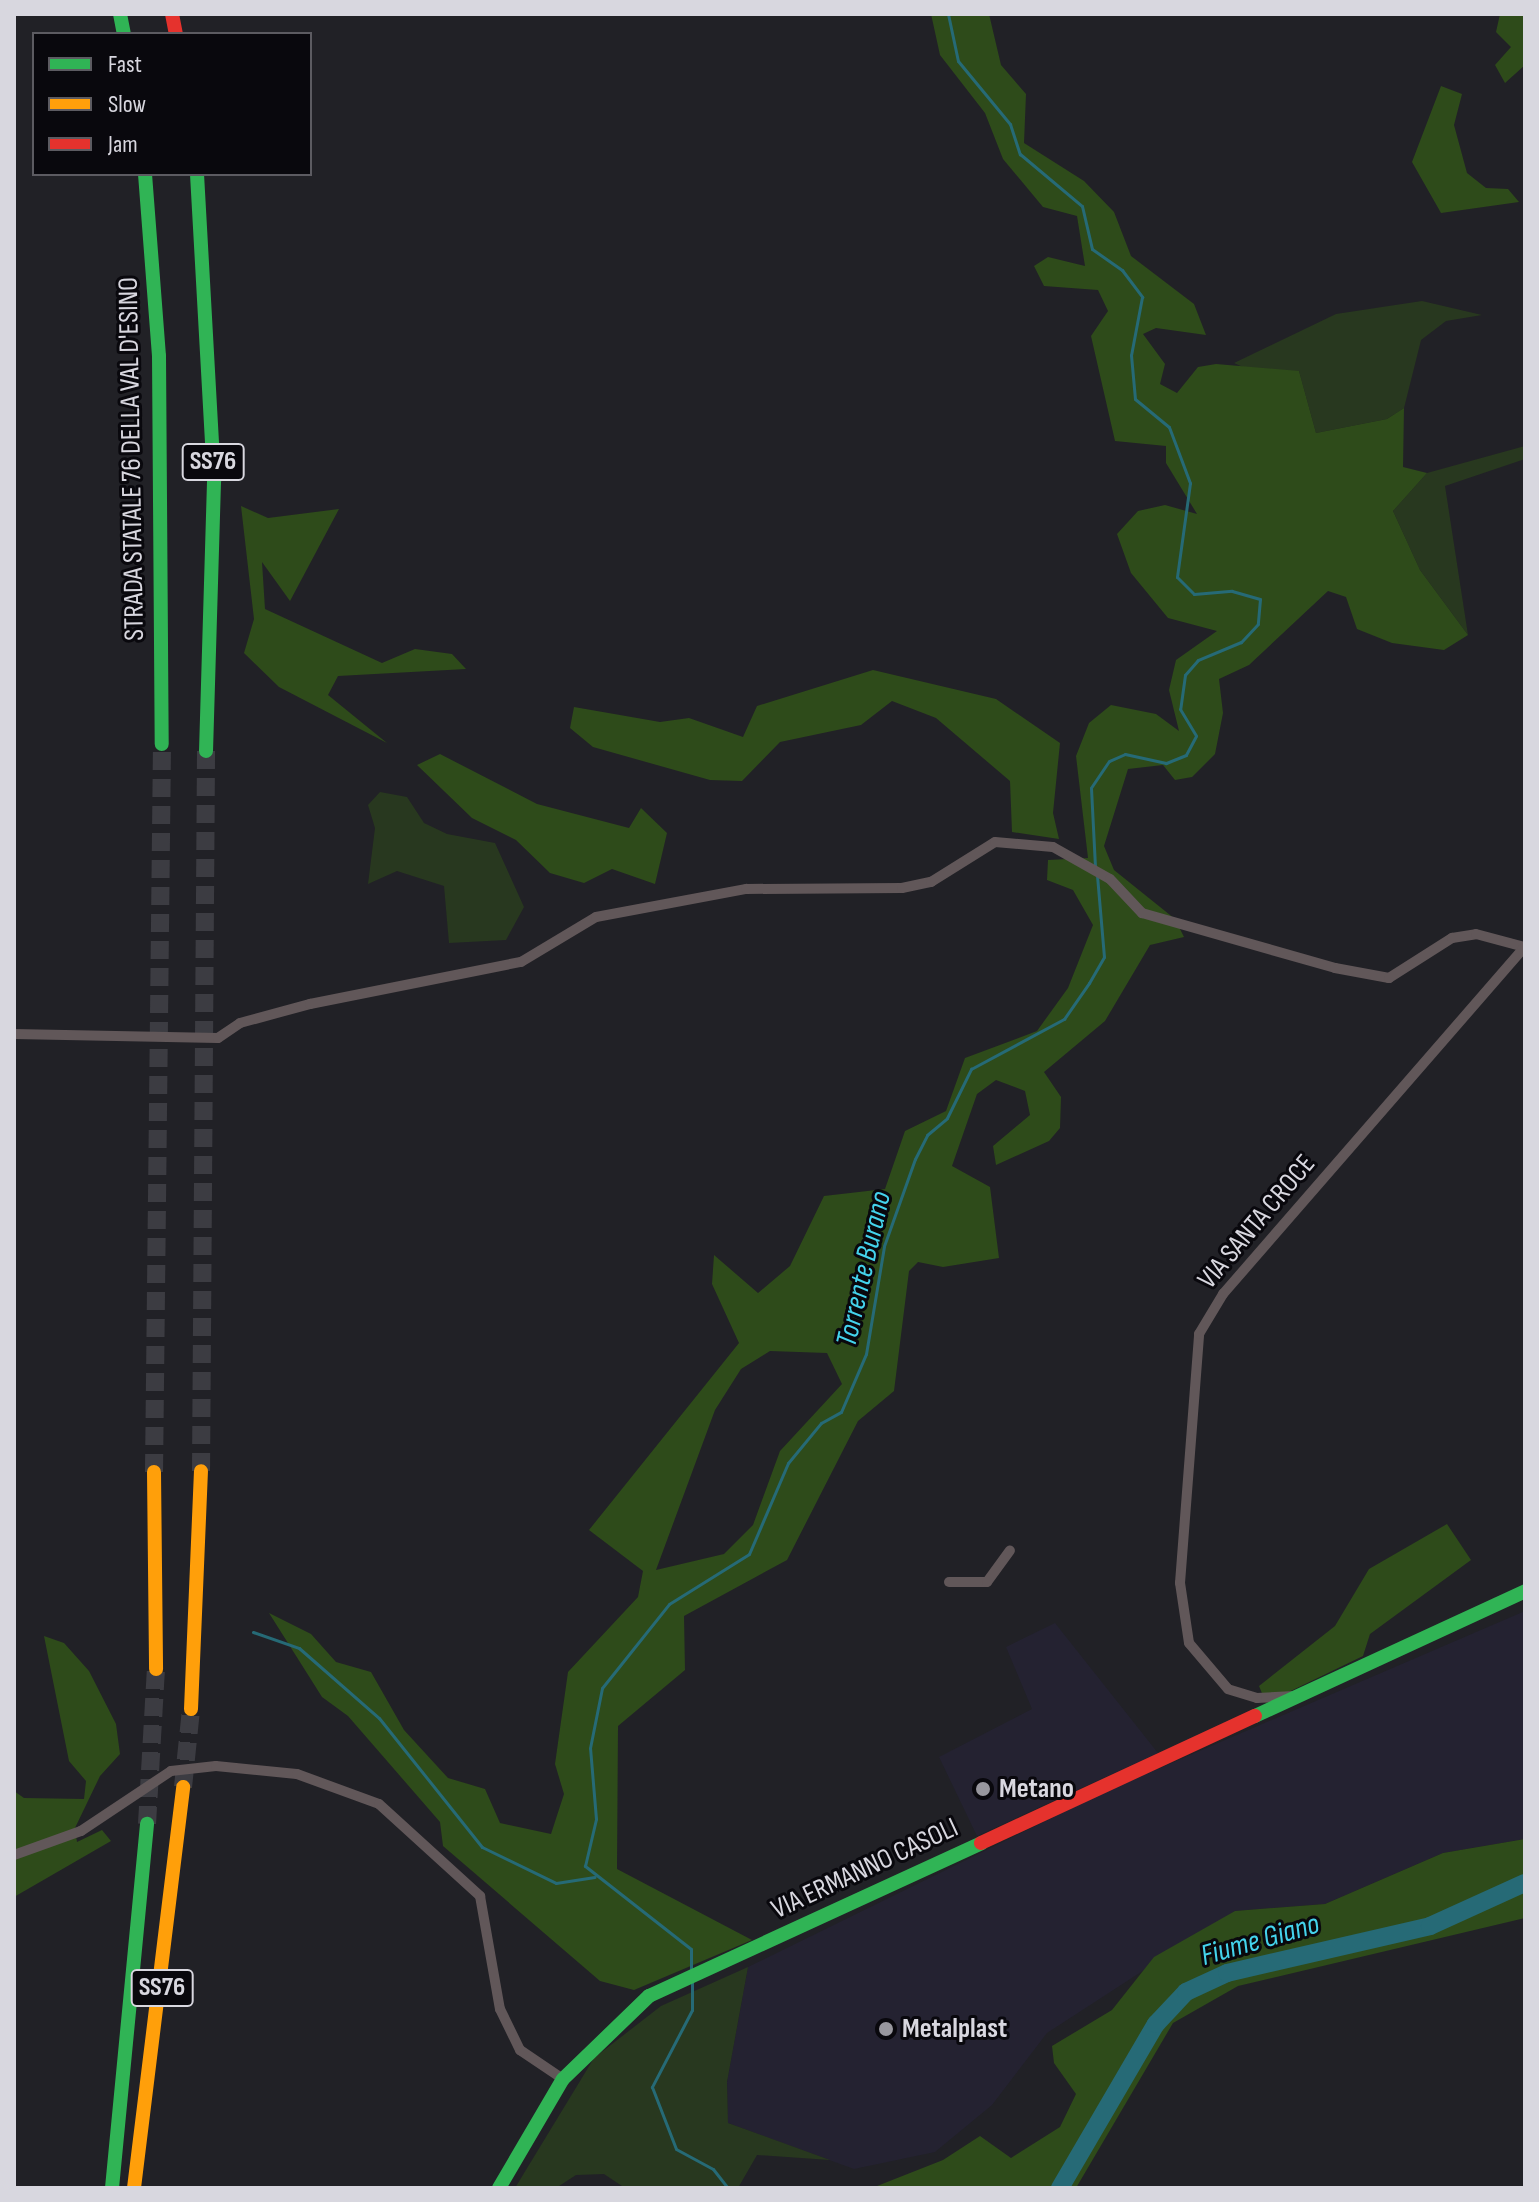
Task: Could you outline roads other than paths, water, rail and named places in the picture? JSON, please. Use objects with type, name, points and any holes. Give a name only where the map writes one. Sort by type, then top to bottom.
[{"type":"main road","name":"STRADA STATALE 76 DELLA VAL D'ESINO","points":[[145,176],[159,356],[162,744]]},
{"type":"main road","name":"SS76","points":[[197,176],[213,467],[206,751]]},
{"type":"main road","points":[[191,1709],[201,1471]]},
{"type":"main road","points":[[154,1472],[156,1669]]},
{"type":"main road","name":"VIA ERMANNO CASOLI","points":[[499,2188],[563,2079],[628,2014],[681,1979],[1327,1688],[1525,1591]]},
{"type":"main road","name":"SS76","points":[[136,2185],[183,1787]]},
{"type":"main road","name":"SS76","points":[[110,2188],[147,1824]]},
{"type":"street","points":[[14,1034],[218,1038],[240,1023],[310,1004],[521,962],[583,921],[616,912],[746,889],[902,888],[931,882],[995,842],[1053,847],[1110,879],[1142,913],[1226,941],[1389,978],[1452,938],[1476,934],[1525,947]]},
{"type":"street","name":"VIA SANTA CROCE","points":[[1306,1697],[1257,1698],[1228,1689],[1189,1643],[1180,1583],[1194,1357],[1223,1294],[1525,947]]},
{"type":"street","points":[[949,1582],[987,1582],[1010,1550]]},
{"type":"street","points":[[14,1855],[81,1831],[171,1771],[216,1766],[297,1774],[379,1804],[480,1896],[500,2009],[520,2050],[563,2079]]},
{"type":"waterway","name":"Torrente Burano","points":[[948,14],[958,61],[1010,124],[1020,154],[1082,206],[1092,249],[1122,270],[1142,297],[1131,355],[1135,399],[1169,427],[1190,483],[1177,577],[1194,594],[1232,591],[1260,599],[1258,624],[1241,642],[1198,660],[1185,675],[1180,709],[1196,736],[1186,755],[1166,763],[1125,754],[1109,761],[1091,788],[1095,868]]},
{"type":"waterway","name":"Torrente Burano","points":[[691,1970],[691,1949],[585,1866],[596,1819],[590,1748],[602,1688],[669,1604],[749,1554],[788,1463],[821,1423],[841,1412],[866,1354],[884,1246],[915,1159],[927,1135],[947,1118],[971,1069],[1064,1019],[1089,983],[1104,957],[1097,875]]},
{"type":"waterway","points":[[253,1632],[299,1648],[379,1718],[482,1847],[556,1883],[595,1877]]},
{"type":"waterway","name":"Fiume Giano","points":[[1060,2188],[1156,2024],[1186,1992],[1227,1973],[1430,1926],[1525,1883]]},
{"type":"waterway","name":"Torrente Burano","points":[[692,1981],[692,2010],[652,2087],[676,2149],[713,2169],[728,2188]]},
{"type":"tunnel","points":[[154,1472],[162,744]]},
{"type":"tunnel","points":[[201,1471],[206,751]]},
{"type":"tunnel","points":[[147,1824],[156,1669]]},
{"type":"tunnel","points":[[183,1787],[191,1709]]},
{"type":"place","name":"Metano","points":[[983,1789]]},
{"type":"place","name":"Metalplast","points":[[886,2029]]}]
